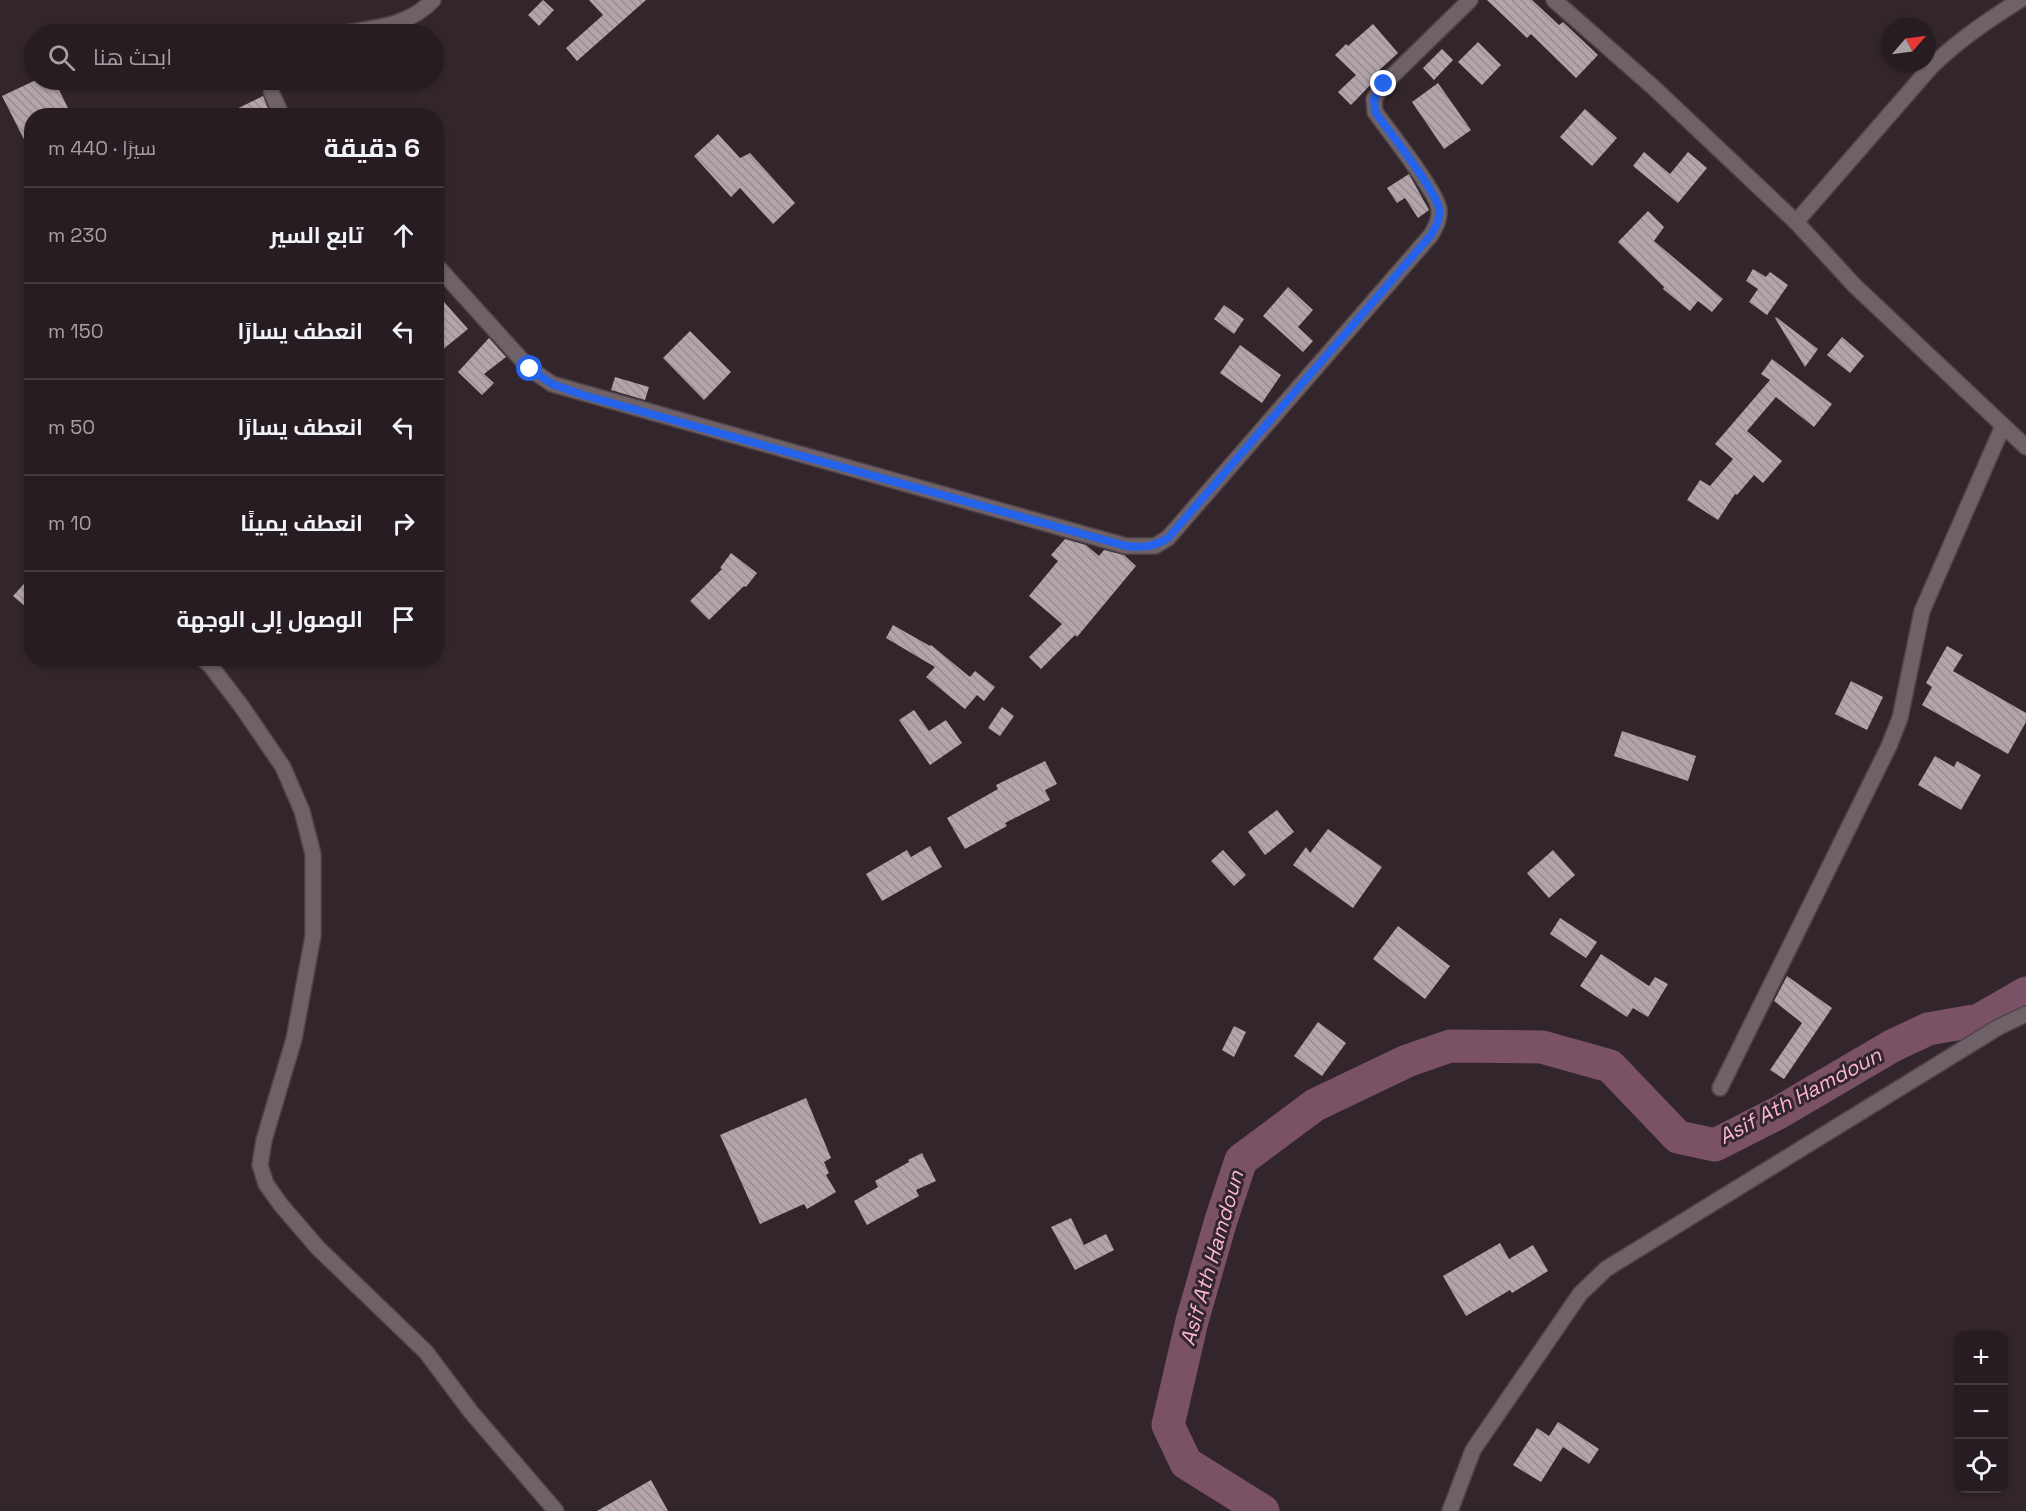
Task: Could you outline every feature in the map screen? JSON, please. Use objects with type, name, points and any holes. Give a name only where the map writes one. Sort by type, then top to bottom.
[{"type":"street","points":[[397,24],[421,12],[433,0]]},
{"type":"street","points":[[444,274],[530,369],[552,384],[1126,546],[1141,548],[1155,546],[1168,538],[1431,235],[1439,221],[1439,206],[1429,187],[1375,112],[1374,99],[1384,84],[1470,0]]},
{"type":"street","points":[[1554,0],[1653,87],[1796,222],[1855,286],[2026,447]]},
{"type":"street","points":[[1796,222],[1949,49],[1977,27],[2020,0]]},
{"type":"street","points":[[271,90],[278,108]]},
{"type":"street","points":[[1720,1088],[1889,746],[1900,718],[1922,611],[2003,426]]},
{"type":"street","points":[[211,666],[283,767],[302,812],[313,854],[313,936],[294,1039],[264,1140],[260,1165],[266,1184],[318,1248],[426,1352],[471,1412],[556,1511]]},
{"type":"street","points":[[1450,1511],[1473,1450],[1580,1294],[1606,1269],[1997,1028],[2026,1014]]},
{"type":"building","points":[[543,0],[554,10],[539,26],[528,15]]},
{"type":"building","points":[[589,0],[646,0],[577,61],[566,48],[603,15]]},
{"type":"building","points":[[1487,0],[1532,0],[1559,25],[1563,22],[1598,55],[1576,78],[1531,34],[1527,38]]},
{"type":"building","points":[[1373,24],[1398,53],[1376,73],[1379,76],[1351,105],[1338,92],[1356,75],[1335,55]]},
{"type":"building","points":[[1478,42],[1501,65],[1482,85],[1458,62]]},
{"type":"building","points":[[1442,49],[1453,60],[1434,80],[1423,68]]},
{"type":"building","points":[[1438,83],[1471,130],[1444,149],[1412,102]]},
{"type":"building","points":[[24,86],[24,90],[59,90],[68,108],[24,108],[24,139],[2,96]]},
{"type":"building","points":[[263,96],[268,108],[238,108]]},
{"type":"building","points":[[1585,109],[1617,138],[1592,166],[1560,137]]},
{"type":"building","points":[[718,134],[740,158],[750,153],[795,203],[773,224],[740,188],[731,197],[694,156]]},
{"type":"building","points":[[1644,152],[1670,174],[1688,152],[1707,168],[1678,203],[1633,166]]},
{"type":"building","points":[[1409,174],[1429,210],[1418,218],[1405,198],[1397,203],[1387,188]]},
{"type":"building","points":[[1648,211],[1664,227],[1654,241],[1723,299],[1712,312],[1698,301],[1690,311],[1663,289],[1664,287],[1618,242]]},
{"type":"building","points":[[1753,269],[1766,277],[1770,272],[1788,285],[1767,315],[1749,302],[1758,289],[1746,281]]},
{"type":"building","points":[[1288,287],[1313,310],[1298,327],[1313,341],[1303,352],[1263,316]]},
{"type":"building","points":[[444,302],[468,329],[444,348]]},
{"type":"building","points":[[1224,305],[1244,319],[1234,334],[1214,319]]},
{"type":"building","points":[[1775,318],[1818,349],[1805,367]]},
{"type":"building","points":[[690,331],[731,372],[704,400],[663,358]]},
{"type":"building","points":[[1842,337],[1864,356],[1850,373],[1827,355]]},
{"type":"building","points":[[489,338],[506,357],[484,374],[494,383],[482,395],[458,372]]},
{"type":"building","points":[[1240,345],[1281,375],[1262,403],[1220,373]]},
{"type":"building","points":[[1772,359],[1832,404],[1814,427],[1776,397],[1747,431],[1782,461],[1763,483],[1754,475],[1737,495],[1735,494],[1718,520],[1687,500],[1700,480],[1710,486],[1733,459],[1715,444],[1770,380],[1761,374]]},
{"type":"building","points":[[615,377],[649,387],[645,400],[611,390]]},
{"type":"building","points":[[1065,539],[1086,545],[1099,556],[1104,550],[1124,555],[1136,566],[1077,637],[1075,635],[1041,669],[1029,657],[1062,624],[1029,596],[1058,561],[1051,555]]},
{"type":"building","points":[[731,553],[757,573],[746,587],[744,586],[709,620],[690,601],[722,569],[720,568]]},
{"type":"building","points":[[24,584],[24,605],[13,596]]},
{"type":"building","points":[[893,625],[931,645],[970,677],[975,671],[995,687],[984,701],[977,695],[965,709],[926,677],[935,667],[886,638]]},
{"type":"building","points":[[1947,646],[1963,655],[1953,671],[2026,713],[2026,722],[2008,754],[1922,705],[1932,687],[1926,683]]},
{"type":"building","points":[[1851,681],[1883,697],[1867,730],[1835,714]]},
{"type":"building","points":[[1002,707],[1014,716],[1000,736],[988,728]]},
{"type":"building","points":[[914,710],[929,731],[946,720],[962,743],[930,765],[899,720]]},
{"type":"building","points":[[1622,731],[1696,756],[1688,781],[1614,756]]},
{"type":"building","points":[[1935,756],[1954,767],[1957,761],[1981,775],[1961,810],[1918,785]]},
{"type":"building","points":[[1045,761],[1057,784],[1045,790],[1050,800],[1005,823],[1007,826],[965,849],[947,818],[998,789],[996,785]]},
{"type":"building","points":[[1277,810],[1294,832],[1265,855],[1248,832]]},
{"type":"building","points":[[1328,829],[1382,867],[1353,908],[1293,865],[1306,847],[1310,853]]},
{"type":"building","points":[[930,846],[942,867],[882,901],[866,874],[907,850],[911,857]]},
{"type":"building","points":[[1223,850],[1246,875],[1234,886],[1211,861]]},
{"type":"building","points":[[1553,850],[1575,875],[1549,898],[1527,873]]},
{"type":"building","points":[[1560,918],[1597,942],[1586,958],[1550,934]]},
{"type":"building","points":[[1398,926],[1450,966],[1425,999],[1373,959]]},
{"type":"building","points":[[1601,954],[1649,986],[1655,977],[1668,984],[1648,1017],[1633,1008],[1627,1017],[1580,986]]},
{"type":"building","points":[[1787,976],[1832,1008],[1784,1079],[1770,1070],[1802,1023],[1774,1001]]},
{"type":"building","points":[[1318,1022],[1346,1043],[1322,1076],[1294,1056]]},
{"type":"building","points":[[1234,1026],[1246,1032],[1234,1057],[1222,1050]]},
{"type":"building","points":[[806,1098],[831,1158],[824,1162],[829,1173],[826,1175],[836,1192],[807,1209],[804,1204],[760,1224],[720,1135]]},
{"type":"building","points":[[922,1153],[936,1181],[916,1190],[919,1196],[867,1225],[854,1201],[878,1187],[875,1181]]},
{"type":"building","points":[[1071,1218],[1084,1245],[1106,1234],[1114,1250],[1075,1270],[1051,1227]]},
{"type":"building","points":[[1500,1243],[1509,1259],[1533,1245],[1548,1271],[1512,1293],[1510,1290],[1466,1316],[1443,1276]]},
{"type":"building","points":[[1558,1422],[1599,1449],[1589,1464],[1563,1447],[1541,1482],[1513,1465],[1537,1428],[1549,1436]]},
{"type":"building","points":[[651,1480],[668,1511],[597,1511]]},
{"type":"waterway","name":"Asif Ath Hamdoun","points":[[1263,1511],[1186,1463],[1168,1425],[1192,1321],[1241,1160],[1315,1105],[1407,1061],[1450,1046],[1542,1047],[1610,1066],[1678,1137],[1715,1145],[1778,1113],[1892,1046],[1928,1029],[1979,1020],[2026,993]]},
{"type":"route","points":[[530,369],[552,384],[583,395],[1126,546],[1141,548],[1155,546],[1168,538],[1431,235],[1439,221],[1439,206],[1429,187],[1375,112],[1374,99],[1384,84]]}]
